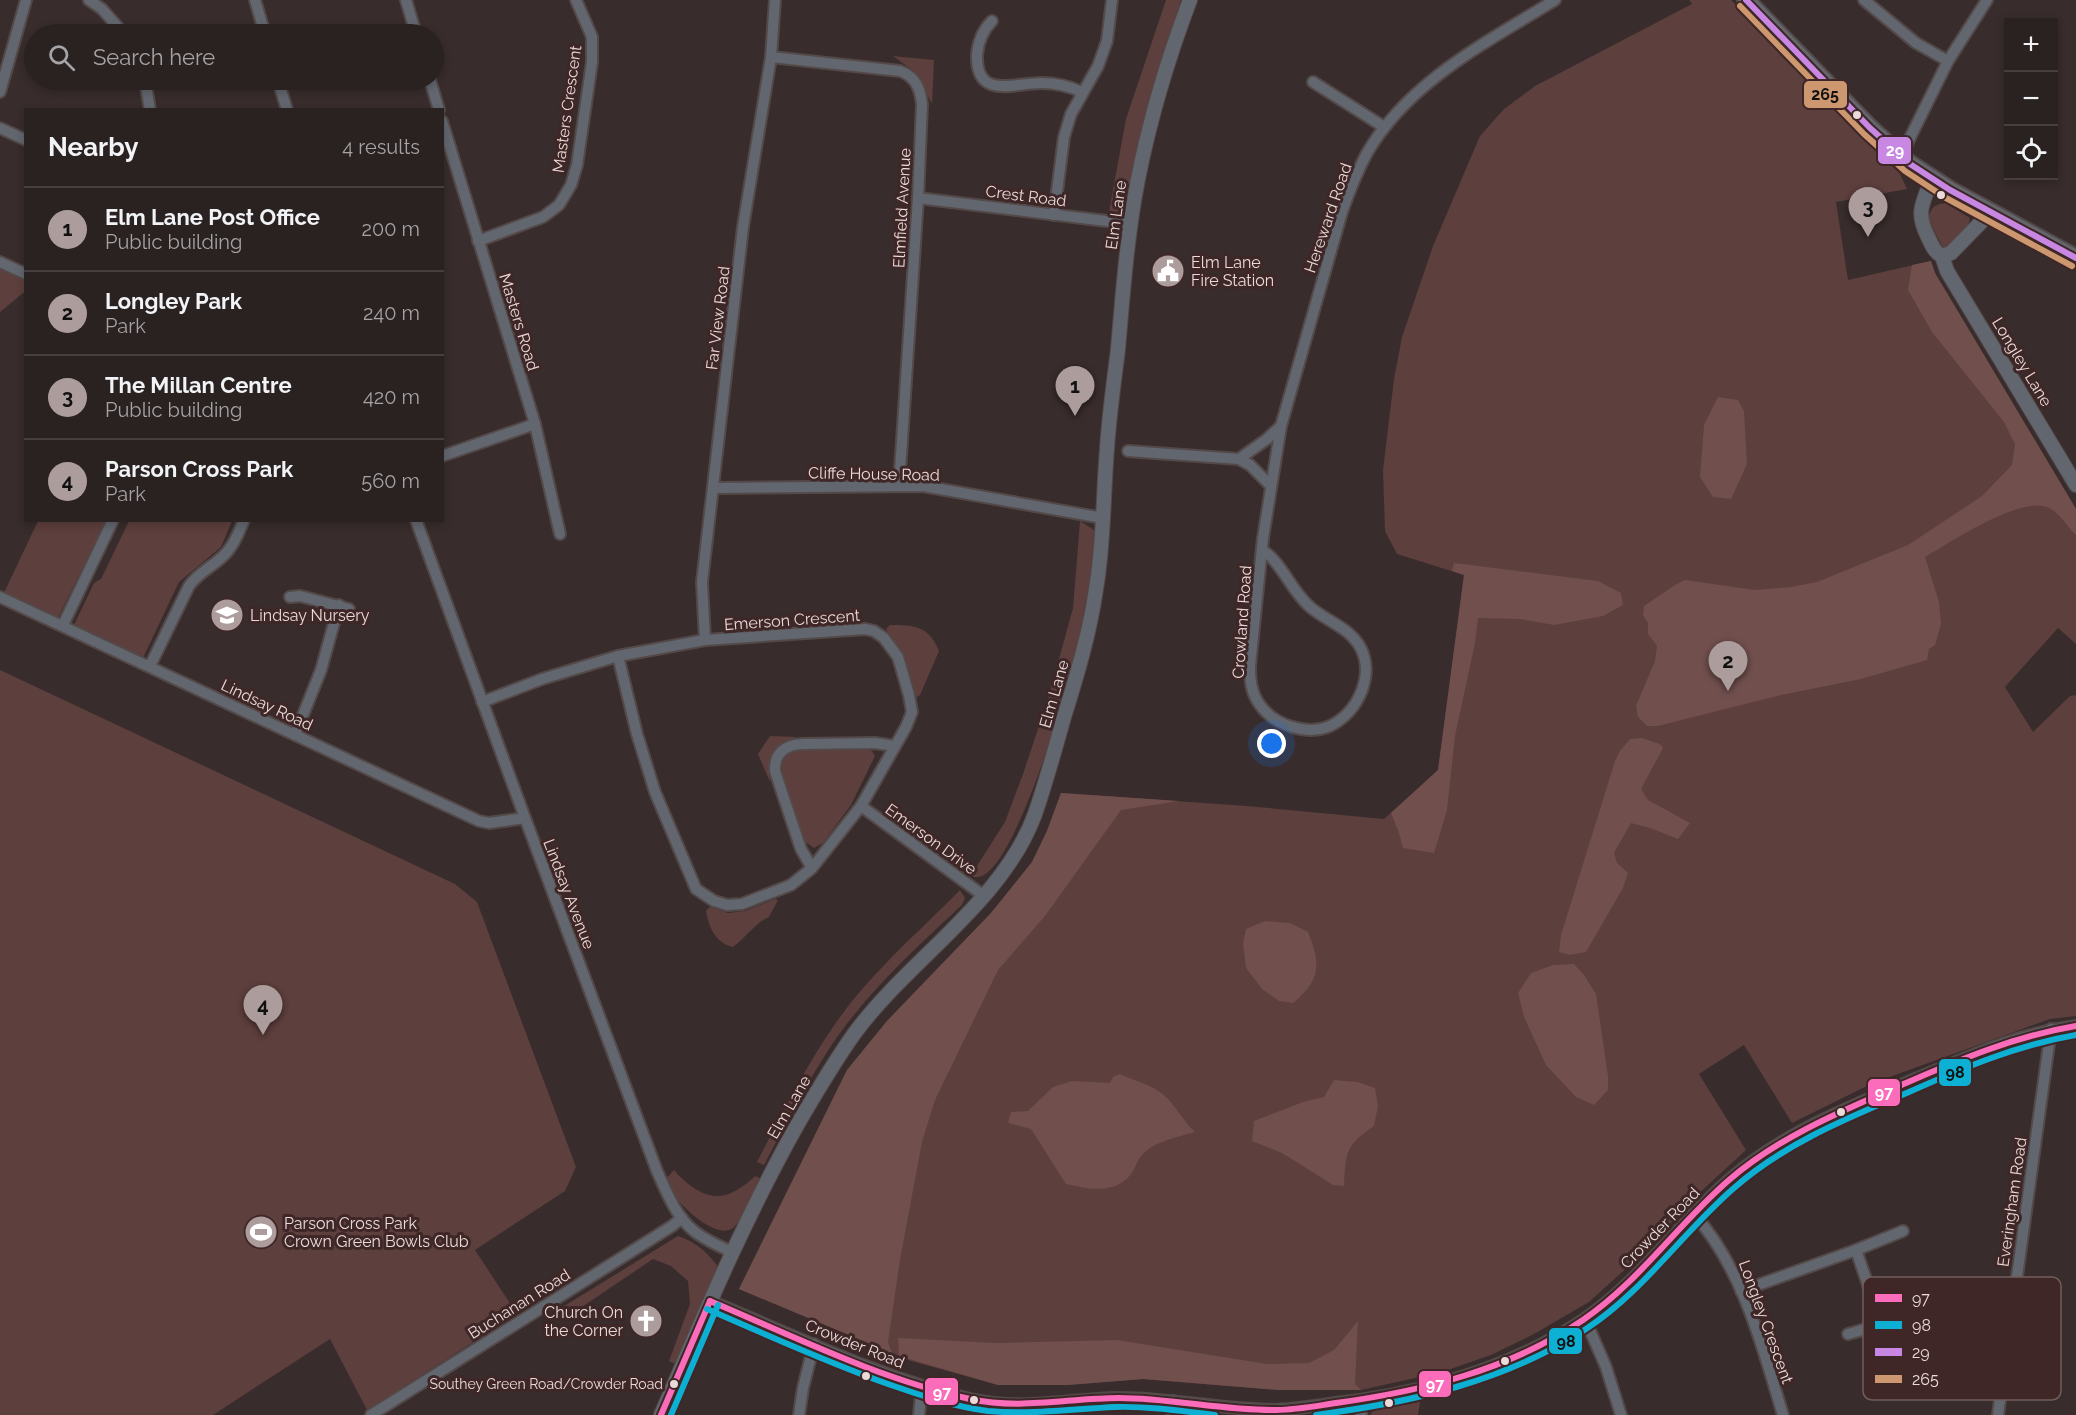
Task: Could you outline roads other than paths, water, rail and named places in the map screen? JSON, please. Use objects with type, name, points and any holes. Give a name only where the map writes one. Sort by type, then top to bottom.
[{"type":"main road","points":[[1746,0],[1910,165],[2076,258]]},
{"type":"street","points":[[0,92],[26,0]]},
{"type":"street","points":[[89,0],[102,9],[115,24]]},
{"type":"street","points":[[255,0],[262,24]]},
{"type":"street","points":[[406,0],[413,24]]},
{"type":"street","name":"Masters Crescent","points":[[478,241],[543,217],[559,205],[571,185],[577,165],[592,62],[592,37],[576,0]]},
{"type":"street","name":"Far View Road","points":[[705,640],[701,600],[702,582],[743,227],[771,57],[774,0]]},
{"type":"street","points":[[1054,215],[1064,137],[1071,114],[1098,66],[1107,41],[1112,0]]},
{"type":"street","name":"Elm Lane","points":[[661,1415],[732,1252],[784,1149],[840,1054],[857,1029],[884,999],[984,896],[1005,869],[1033,820],[1088,632],[1096,588],[1104,518],[1107,449],[1138,178],[1173,49],[1190,0]]},
{"type":"street","name":"Hereward Road","points":[[1271,486],[1281,426],[1342,212],[1359,170],[1384,128],[1424,85],[1555,0]]},
{"type":"street","points":[[1864,0],[1916,42],[1948,61]]},
{"type":"street","points":[[1901,156],[1948,61],[1987,0]]},
{"type":"street","points":[[992,21],[986,26],[978,49],[979,71],[986,80],[997,86],[1010,87],[1056,83],[1082,92]]},
{"type":"street","name":"Elmfield Avenue","points":[[771,57],[900,71],[909,74],[921,92],[918,198],[899,486]]},
{"type":"street","points":[[1313,82],[1384,128]]},
{"type":"street","points":[[147,90],[150,108]]},
{"type":"street","points":[[281,90],[286,108]]},
{"type":"street","points":[[433,90],[438,108]]},
{"type":"street","points":[[0,128],[24,139]]},
{"type":"street","name":"Masters Road","points":[[444,129],[535,424],[560,534]]},
{"type":"street","name":"Longley Lane","points":[[1932,178],[1920,217],[1936,253],[1942,256],[1947,271],[2076,485]]},
{"type":"street","name":"Crest Road","points":[[918,198],[1131,224]]},
{"type":"street","points":[[1942,256],[1952,253],[1991,212]]},
{"type":"street","points":[[0,262],[24,272]]},
{"type":"street","points":[[444,455],[535,424]]},
{"type":"street","points":[[1239,459],[1267,440],[1281,426]]},
{"type":"street","points":[[1128,451],[1239,459],[1250,465],[1271,486]]},
{"type":"street","name":"Cliffe House Road","points":[[713,488],[923,486],[1104,518]]},
{"type":"street","name":"Crowland Road","points":[[1262,550],[1276,560],[1283,574],[1309,606],[1352,635],[1360,647],[1366,672],[1365,685],[1351,708],[1342,718],[1329,726],[1316,730],[1301,730],[1287,725],[1267,713],[1259,704],[1250,681],[1262,550],[1271,486]]},
{"type":"street","points":[[63,625],[112,522]]},
{"type":"street","points":[[150,666],[194,577],[220,559],[231,548],[243,522]]},
{"type":"street","name":"Lindsay Avenue","points":[[417,522],[657,1171],[667,1194],[693,1231],[732,1252]]},
{"type":"street","points":[[290,597],[300,596],[344,607],[295,735]]},
{"type":"street","name":"Lindsay Road","points":[[0,597],[479,821],[489,823],[525,818]]},
{"type":"street","name":"Emerson Crescent","points":[[482,702],[542,679],[618,656],[705,640],[851,629],[874,631],[884,638],[898,657],[912,712],[896,746],[861,806],[812,868],[791,885],[742,904],[727,905],[714,901],[696,890],[655,792],[637,734],[618,656]]},
{"type":"street","points":[[812,868],[801,849],[775,771],[774,762],[778,754],[790,745],[802,744],[875,743],[896,746]]},
{"type":"street","name":"Emerson Drive","points":[[861,806],[984,896]]},
{"type":"street","name":"Crowder Road","points":[[710,1301],[891,1376],[971,1399],[1042,1410],[1118,1398],[1173,1401],[1265,1413],[1296,1412],[1429,1388],[1470,1376],[1547,1341],[1585,1319],[1648,1263],[1728,1180],[1803,1129],[1828,1116],[2016,1038],[2051,1029],[2076,1026]]},
{"type":"street","name":"Everingham Road","points":[[2017,1277],[2051,1029]]},
{"type":"street","name":"Longley Crescent","points":[[1694,1214],[1709,1230],[1742,1291],[1783,1415]]},
{"type":"street","name":"Buchanan Road","points":[[371,1415],[682,1218]]},
{"type":"street","points":[[1742,1291],[1903,1231]]},
{"type":"street","points":[[1856,1250],[1865,1277]]},
{"type":"street","points":[[1585,1319],[1606,1367],[1621,1415]]},
{"type":"street","points":[[1848,1334],[1863,1329]]},
{"type":"street","points":[[799,1415],[814,1344]]},
{"type":"street","points":[[920,1415],[922,1386]]},
{"type":"street","points":[[1361,1415],[1362,1400]]},
{"type":"street","name":"Everingham Road","points":[[1998,1415],[2000,1400]]},
{"type":"street","points":[[1172,1415],[1173,1401]]},
{"type":"place","name":"The Millan Centre","points":[[1868,237]]},
{"type":"place","name":"Elm Lane Fire Station","points":[[1168,271]]},
{"type":"place","name":"Elm Lane Post Office","points":[[1075,416]]},
{"type":"place","name":"Lindsay Nursery","points":[[227,615]]},
{"type":"place","name":"Longley Park","points":[[1728,691]]},
{"type":"place","name":"Parson Cross Park","points":[[263,1035]]},
{"type":"place","name":"Parson Cross Park Crown Green Bowls Club","points":[[261,1232]]},
{"type":"place","name":"Church On the Corner","points":[[646,1321]]},
{"type":"place","name":"Southey Green Road/Crowder Road","points":[[674,1384]]}]
